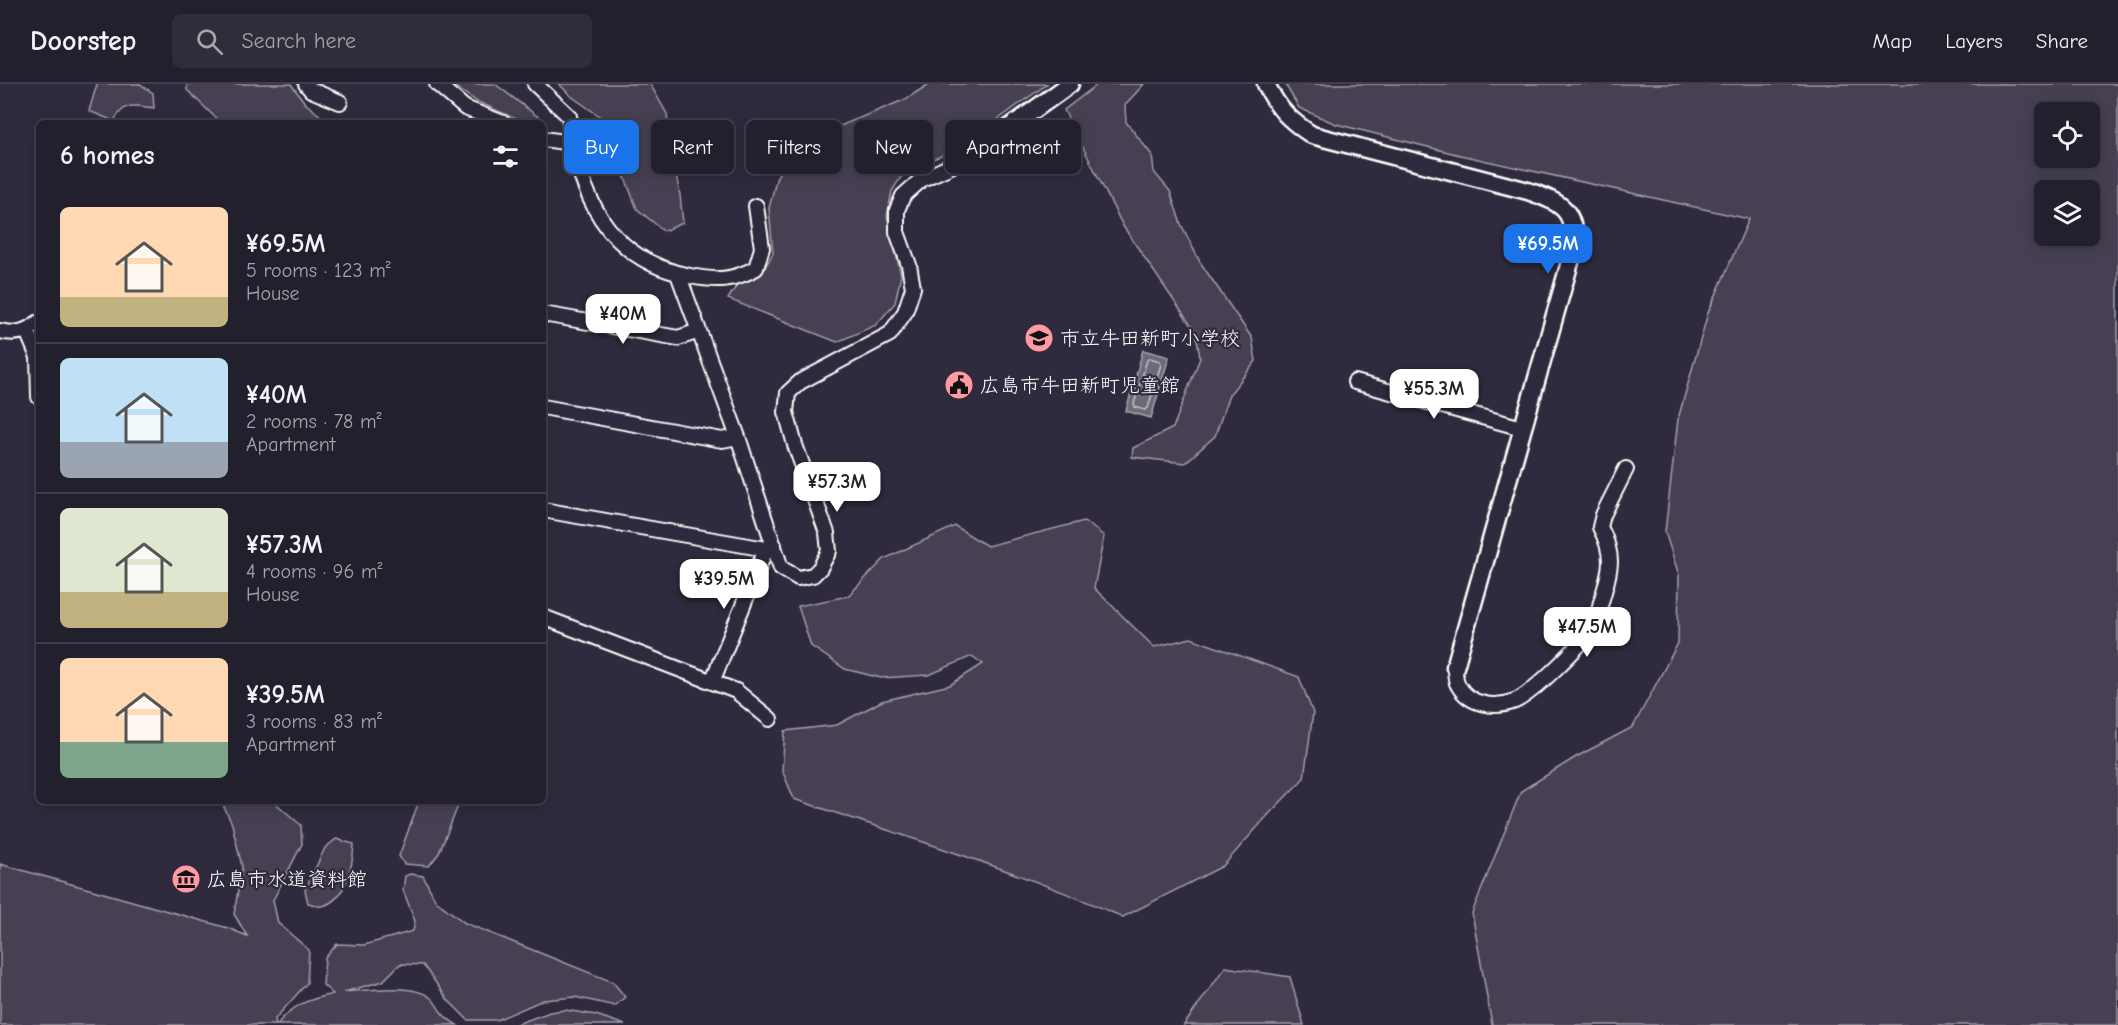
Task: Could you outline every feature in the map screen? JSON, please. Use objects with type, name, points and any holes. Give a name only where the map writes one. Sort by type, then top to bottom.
[{"type":"street","points":[[306,84],[311,90],[340,102]]},
{"type":"street","points":[[437,84],[465,108],[495,120]]},
{"type":"street","points":[[535,84],[569,116],[569,120]]},
{"type":"street","points":[[1020,120],[1070,84]]},
{"type":"street","points":[[1266,84],[1275,103],[1293,123],[1312,135],[1528,191],[1554,200],[1569,217],[1574,230],[1574,248],[1455,667],[1457,683],[1467,697],[1479,703],[1492,705],[1516,700],[1558,668],[1595,624],[1610,572],[1609,545],[1600,527],[1603,515],[1626,469]]},
{"type":"street","points":[[546,139],[564,142]]},
{"type":"street","points":[[678,274],[738,437],[770,547],[781,568],[798,578],[813,575],[820,568],[829,551],[827,533],[795,445],[786,412],[788,393],[800,382],[890,334],[905,312],[913,288],[909,266],[897,232],[897,210],[903,196],[922,179],[945,169]]},
{"type":"street","points":[[581,174],[587,192],[610,233],[642,259],[678,274],[709,280],[738,278],[756,268],[762,248],[756,206]]},
{"type":"street","points":[[546,315],[678,338],[699,331]]},
{"type":"street","points":[[0,331],[13,334],[27,331],[36,324]]},
{"type":"street","points":[[27,331],[36,352]]},
{"type":"street","points":[[1355,382],[1522,428]]},
{"type":"street","points":[[546,408],[722,441],[738,437]]},
{"type":"street","points":[[546,510],[770,547]]},
{"type":"street","points":[[712,682],[770,547]]},
{"type":"street","points":[[546,618],[736,691],[770,719]]},
{"type":"shaded area","points":[[97,84],[140,84],[153,93],[154,108],[131,106],[122,110],[115,120],[89,111]]},
{"type":"shaded area","points":[[187,84],[291,84],[305,103],[325,120],[218,120],[187,90]]},
{"type":"shaded area","points":[[451,84],[495,84],[542,120],[518,120],[476,101]]},
{"type":"shaded area","points":[[559,84],[650,84],[667,114],[668,120],[651,120],[651,174],[676,174],[683,223],[664,231],[637,209],[624,174],[639,174],[639,120],[603,120]]},
{"type":"shaded area","points":[[929,84],[1047,84],[997,120],[945,120],[945,154],[933,159],[933,120],[854,120],[906,99]]},
{"type":"shaded area","points":[[1098,84],[1144,84],[1125,105],[1126,122],[1152,155],[1154,172],[1170,191],[1181,224],[1200,262],[1252,338],[1256,361],[1229,395],[1215,436],[1185,463],[1132,457],[1133,448],[1173,428],[1200,358],[1196,333],[1123,226],[1081,143],[1081,120],[1069,120],[1064,110]]},
{"type":"shaded area","points":[[1285,84],[2118,84],[2118,1025],[1492,1025],[1472,913],[1521,791],[1576,757],[1633,727],[1678,643],[1679,575],[1665,532],[1678,419],[1708,313],[1749,219],[1460,155],[1336,124],[1299,108]]},
{"type":"shaded area","points":[[854,120],[854,174],[903,174],[892,191],[887,216],[901,275],[895,303],[876,325],[837,342],[728,299],[737,285],[762,273],[773,253],[769,208],[778,174],[842,174],[842,125]]},
{"type":"shaded area","points":[[1084,521],[1104,536],[1094,588],[1154,647],[1191,638],[1299,677],[1313,713],[1304,778],[1223,866],[1123,917],[1001,869],[794,799],[782,770],[785,731],[837,725],[882,701],[950,685],[983,664],[972,656],[929,675],[881,678],[845,669],[811,646],[798,606],[848,596],[884,559],[955,526],[987,546]]},
{"type":"shaded area","points":[[222,804],[276,804],[301,825],[302,844],[273,900],[278,923],[309,950],[307,983],[275,1019],[276,1025],[0,1025],[0,864],[228,928],[247,936],[234,914],[242,867],[232,824]]},
{"type":"shaded area","points":[[418,804],[459,804],[439,853],[429,866],[404,864],[399,856]]},
{"type":"shaded area","points":[[336,839],[354,844],[347,881],[337,897],[330,903],[320,906],[308,903],[305,890],[325,848]]},
{"type":"shaded area","points":[[410,874],[423,876],[436,901],[465,923],[613,982],[625,997],[615,1006],[575,997],[543,1000],[497,1020],[468,1020],[448,1000],[423,965],[400,964],[383,981],[344,992],[377,989],[413,990],[433,1000],[444,1015],[457,1025],[277,1025],[288,1012],[302,1004],[333,994],[323,985],[325,958],[337,944],[364,945],[413,931],[415,921],[403,890],[405,876]]},
{"type":"shaded area","points":[[1225,967],[1290,977],[1304,1025],[1184,1025]]},
{"type":"shaded area","points":[[565,1010],[596,1015],[625,1025],[514,1025],[550,1012]]},
{"type":"water","points":[[1143,350],[1169,357],[1151,418],[1126,411]]},
{"type":"place","name":"市立牛田新町小学校","points":[[1039,338]]},
{"type":"place","name":"広島市牛田新町児童館","points":[[959,385]]},
{"type":"place","name":"広島市水道資料館","points":[[186,879]]}]
